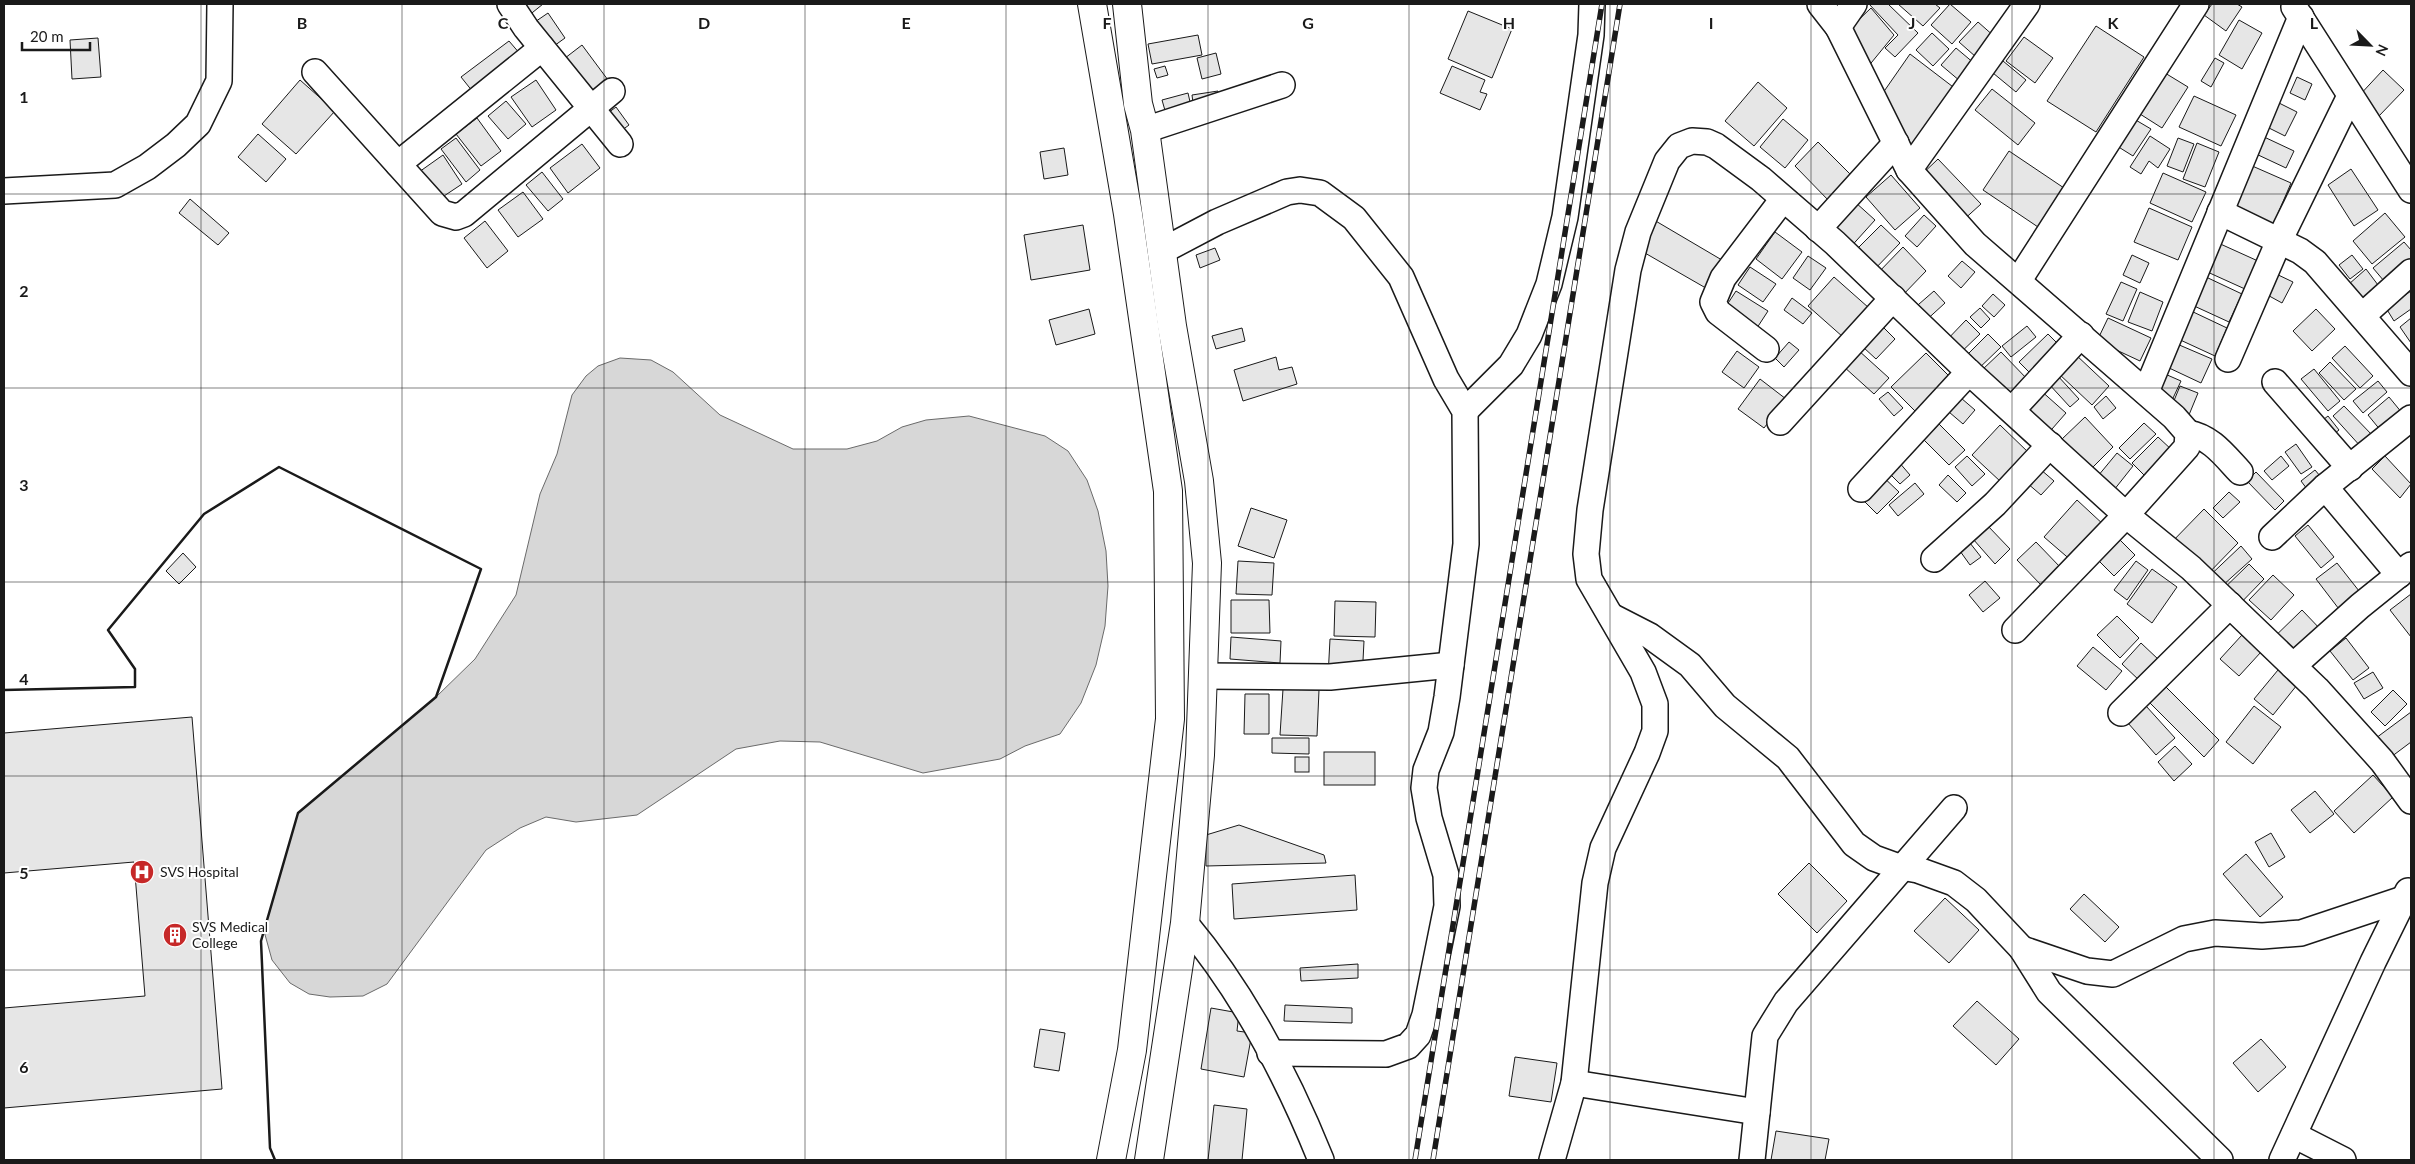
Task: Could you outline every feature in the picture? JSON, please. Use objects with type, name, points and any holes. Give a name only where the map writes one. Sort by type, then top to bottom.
[{"type":"highway","points":[[1092,4],[1128,214],[1168,492],[1170,719],[1132,1050],[1112,1160]]},
{"type":"highway","points":[[1127,4],[1138,104],[1146,130],[1162,251],[1199,480],[1207,563],[1200,755],[1185,923],[1149,1160]]},
{"type":"street","points":[[4,191],[115,185],[147,167],[176,145],[198,124],[220,81],[220,4]]},
{"type":"street","points":[[510,4],[542,48],[620,144]]},
{"type":"street","points":[[1465,411],[1511,365],[1530,335],[1548,284],[1565,217],[1591,35],[1592,4]]},
{"type":"street","points":[[1820,4],[1838,26],[1909,170],[1975,244],[2019,280],[2146,392],[2174,417],[2188,433],[2198,434],[2209,441],[2240,472]]},
{"type":"street","points":[[1838,26],[1854,4]]},
{"type":"street","points":[[1909,170],[2027,4]]},
{"type":"street","points":[[2019,280],[2196,4]]},
{"type":"street","points":[[2296,10],[2411,190]]},
{"type":"street","points":[[2146,392],[2220,212],[2296,10]]},
{"type":"street","points":[[398,164],[542,48]]},
{"type":"street","points":[[315,72],[442,213],[456,217],[464,214],[612,91]]},
{"type":"street","points":[[1146,130],[1282,84]]},
{"type":"street","points":[[2228,359],[2279,241],[2350,96]]},
{"type":"street","points":[[1552,1160],[1574,1083],[1596,883],[1603,848],[1647,753],[1655,731],[1655,704],[1643,672],[1589,579],[1586,554],[1590,510],[1628,270],[1638,232],[1655,190],[1667,161],[1679,146],[1692,141],[1707,142],[1761,179],[1818,229],[1894,298],[1969,372],[2126,515],[2192,568],[2293,666],[2376,755],[2404,788],[2411,801]]},
{"type":"street","points":[[1818,229],[1896,143]]},
{"type":"street","points":[[1162,251],[1217,222],[1287,192],[1300,190],[1320,193],[1354,218],[1401,277],[1446,379],[1465,411],[1466,544],[1441,732],[1426,770],[1424,788],[1428,818],[1446,875],[1447,906],[1425,1015],[1418,1035],[1408,1046],[1386,1054],[1270,1053]]},
{"type":"street","points":[[1766,349],[1718,312],[1713,302],[1723,278],[1783,198]]},
{"type":"street","points":[[2220,212],[2279,241],[2315,262],[2411,373]]},
{"type":"street","points":[[2362,316],[2411,272]]},
{"type":"street","points":[[1780,422],[1894,298]]},
{"type":"street","points":[[2012,410],[2081,335]]},
{"type":"street","points":[[1861,488],[1969,372]]},
{"type":"street","points":[[2275,382],[2350,468]]},
{"type":"street","points":[[2272,537],[2325,488],[2411,418]]},
{"type":"street","points":[[2016,630],[2126,515],[2187,447],[2188,433]]},
{"type":"street","points":[[1934,559],[1995,504],[2050,445]]},
{"type":"street","points":[[2293,666],[2405,570],[2325,488]]},
{"type":"street","points":[[2121,713],[2230,605]]},
{"type":"street","points":[[1608,614],[1650,636],[1690,665],[1726,706],[1788,758],[1854,844],[1874,858],[1902,868],[1918,870],[1954,883],[1976,900],[2022,949],[2049,992],[2220,1160]]},
{"type":"street","points":[[1202,676],[1330,677],[1451,665]]},
{"type":"street","points":[[1752,1160],[1765,1036],[1786,1002],[1954,808]]},
{"type":"street","points":[[2022,949],[2086,970],[2114,974],[2184,939],[2215,933],[2262,936],[2301,933],[2407,893]]},
{"type":"street","points":[[2282,1160],[2407,893]]},
{"type":"street","points":[[1185,923],[1215,959],[1270,1053],[1301,1109],[1321,1160]]},
{"type":"street","points":[[1574,1083],[1757,1112]]},
{"type":"street","points":[[2294,1135],[2343,1160]]},
{"type":"shaded area","points":[[620,358],[651,360],[673,372],[720,415],[793,449],[847,449],[877,441],[902,427],[926,420],[969,416],[1045,436],[1068,451],[1087,480],[1098,511],[1106,551],[1108,586],[1105,626],[1096,665],[1081,703],[1060,734],[1025,746],[1000,759],[923,773],[820,742],[780,741],[736,749],[637,815],[576,822],[546,817],[520,828],[486,850],[387,984],[363,996],[330,997],[309,994],[290,983],[272,960],[264,931],[298,813],[436,697],[475,659],[516,595],[540,494],[557,454],[572,395],[586,376],[598,366]]},
{"type":"building","points":[[500,4],[543,4],[517,25]]},
{"type":"building","points":[[1869,4],[1888,4],[1918,33],[1895,57],[1885,48],[1898,35]]},
{"type":"building","points":[[1898,4],[1935,4],[1940,8],[1923,26]]},
{"type":"building","points":[[1950,4],[1971,22],[1952,44],[1931,25]]},
{"type":"building","points":[[2212,4],[2237,4],[2242,7],[2226,31],[2204,15]]},
{"type":"building","points":[[1871,8],[1894,35],[1867,68],[1845,33]]},
{"type":"building","points":[[1468,11],[1512,29],[1492,78],[1448,59]]},
{"type":"building","points":[[548,13],[565,38],[547,51],[529,26]]},
{"type":"building","points":[[2239,20],[2262,33],[2242,69],[2219,55]]},
{"type":"building","points":[[1978,22],[1995,37],[1976,57],[1959,42]]},
{"type":"building","points":[[2096,26],[2144,57],[2096,132],[2047,101]]},
{"type":"building","points":[[1932,33],[1949,49],[1933,66],[1916,50]]},
{"type":"building","points":[[1198,35],[1202,55],[1152,64],[1148,44]]},
{"type":"building","points":[[2024,37],[2053,58],[2035,83],[2006,61]]},
{"type":"building","points":[[98,38],[101,77],[72,79],[70,40]]},
{"type":"building","points":[[509,41],[521,55],[473,92],[461,77]]},
{"type":"building","points":[[582,45],[608,80],[582,100],[556,65]]},
{"type":"building","points":[[1956,48],[1975,64],[1960,81],[1941,65]]},
{"type":"building","points":[[1216,53],[1221,74],[1202,79],[1197,58]]},
{"type":"building","points":[[1910,54],[1961,93],[1915,154],[1878,100]]},
{"type":"building","points":[[2215,58],[2224,63],[2211,87],[2201,81]]},
{"type":"building","points":[[2003,61],[2026,80],[2016,92],[1993,73]]},
{"type":"building","points":[[1165,66],[1168,75],[1157,78],[1154,69]]},
{"type":"building","points":[[1452,66],[1485,80],[1480,92],[1487,94],[1480,110],[1440,93]]},
{"type":"building","points":[[2383,70],[2404,90],[2378,117],[2357,98]]},
{"type":"building","points":[[2165,73],[2188,87],[2162,128],[2140,114]]},
{"type":"building","points":[[2297,77],[2312,84],[2305,100],[2290,93]]},
{"type":"building","points":[[300,80],[335,111],[296,154],[262,124]]},
{"type":"building","points":[[536,80],[556,110],[532,127],[511,97]]},
{"type":"building","points":[[1758,82],[1787,108],[1754,146],[1725,121]]},
{"type":"building","points":[[1992,89],[2035,123],[2018,145],[1975,110]]},
{"type":"building","points":[[1218,91],[1221,106],[1194,111],[1192,95]]},
{"type":"building","points":[[1188,93],[1193,115],[1168,121],[1162,100]]},
{"type":"building","points":[[2194,96],[2236,115],[2221,146],[2179,127]]},
{"type":"building","points":[[506,101],[526,124],[508,139],[488,116]]},
{"type":"building","points":[[2277,102],[2297,112],[2285,136],[2265,126]]},
{"type":"building","points":[[616,107],[629,125],[613,137],[600,119]]},
{"type":"building","points":[[477,118],[501,151],[481,166],[456,134]]},
{"type":"building","points":[[1783,119],[1808,140],[1785,168],[1760,147]]},
{"type":"building","points":[[2134,119],[2151,129],[2133,156],[2117,146]]},
{"type":"building","points":[[258,134],[286,159],[266,182],[238,157]]},
{"type":"building","points":[[2150,136],[2170,149],[2158,168],[2149,161],[2141,174],[2130,167]]},
{"type":"building","points":[[2262,136],[2294,151],[2286,168],[2254,153]]},
{"type":"building","points":[[456,138],[480,170],[466,182],[441,149]]},
{"type":"building","points":[[2178,138],[2194,144],[2183,172],[2167,166]]},
{"type":"building","points":[[1818,142],[1855,179],[1831,203],[1795,166]]},
{"type":"building","points":[[2197,143],[2219,152],[2205,187],[2183,179]]},
{"type":"building","points":[[582,144],[600,168],[568,193],[550,168]]},
{"type":"building","points":[[1064,148],[1068,175],[1044,179],[1040,152]]},
{"type":"building","points":[[2009,151],[2064,188],[2038,227],[1983,190]]},
{"type":"building","points":[[443,155],[462,184],[438,200],[419,172]]},
{"type":"building","points":[[1938,159],[1981,204],[1960,223],[1917,179]]},
{"type":"building","points":[[2250,165],[2291,183],[2273,225],[2232,206]]},
{"type":"building","points":[[2351,169],[2378,210],[2354,226],[2328,185]]},
{"type":"building","points":[[542,172],[563,199],[548,211],[526,185]]},
{"type":"building","points":[[2163,173],[2206,192],[2192,222],[2150,203]]},
{"type":"building","points":[[1891,175],[1920,208],[1895,230],[1866,197]]},
{"type":"building","points":[[523,192],[543,219],[518,237],[498,210]]},
{"type":"building","points":[[190,199],[229,233],[218,245],[179,213]]},
{"type":"building","points":[[1855,202],[1875,220],[1847,251],[1827,234]]},
{"type":"building","points":[[2149,208],[2192,227],[2178,260],[2134,242]]},
{"type":"building","points":[[2385,213],[2405,237],[2372,264],[2353,241]]},
{"type":"building","points":[[1924,215],[1936,226],[1917,247],[1905,236]]},
{"type":"building","points":[[1654,220],[1727,263],[1711,291],[1638,249]]},
{"type":"building","points":[[485,221],[508,251],[487,268],[464,238]]},
{"type":"building","points":[[1083,225],[1090,270],[1031,280],[1024,235]]},
{"type":"building","points":[[1881,225],[1900,243],[1871,273],[1852,254]]},
{"type":"building","points":[[1775,232],[1802,252],[1782,279],[1756,259]]},
{"type":"building","points":[[2216,242],[2258,261],[2245,289],[2203,270]]},
{"type":"building","points":[[2404,242],[2411,250],[2411,259],[2384,281],[2373,268]]},
{"type":"building","points":[[1903,247],[1926,271],[1900,298],[1876,275]]},
{"type":"building","points":[[1215,248],[1220,260],[1200,268],[1196,255]]},
{"type":"building","points":[[2132,255],[2149,263],[2140,283],[2123,275]]},
{"type":"building","points":[[2352,255],[2363,269],[2350,279],[2339,265]]},
{"type":"building","points":[[1808,256],[1826,268],[1810,290],[1793,278]]},
{"type":"building","points":[[1962,261],[1975,272],[1961,288],[1948,276]]},
{"type":"building","points":[[1750,267],[1776,284],[1763,302],[1738,285]]},
{"type":"building","points":[[2366,269],[2378,285],[2352,307],[2340,292]]},
{"type":"building","points":[[2272,272],[2293,282],[2282,303],[2262,292]]},
{"type":"building","points":[[1834,277],[1869,308],[1843,337],[1808,306]]},
{"type":"building","points":[[2206,277],[2242,294],[2229,322],[2192,305]]},
{"type":"building","points":[[2121,282],[2137,289],[2123,321],[2106,314]]},
{"type":"building","points":[[1736,291],[1768,311],[1753,334],[1721,314]]},
{"type":"building","points":[[1934,291],[1945,303],[1922,324],[1911,311]]},
{"type":"building","points":[[2411,291],[2411,309],[2394,321],[2386,308]]},
{"type":"building","points":[[2140,292],[2163,302],[2152,331],[2128,322]]},
{"type":"building","points":[[1993,294],[2005,305],[1994,317],[1982,306]]},
{"type":"building","points":[[1792,298],[1812,313],[1803,324],[1784,310]]},
{"type":"building","points":[[1980,308],[1990,319],[1981,328],[1970,317]]},
{"type":"building","points":[[1089,309],[1095,334],[1056,345],[1049,320]]},
{"type":"building","points":[[2316,309],[2335,329],[2312,351],[2293,331]]},
{"type":"building","points":[[2189,310],[2227,328],[2215,356],[2176,338]]},
{"type":"building","points":[[2108,318],[2151,338],[2140,361],[2097,341]]},
{"type":"building","points":[[2411,318],[2411,343],[2400,327]]},
{"type":"building","points":[[1966,320],[1980,334],[1956,357],[1943,344]]},
{"type":"building","points":[[2027,326],[2036,337],[2011,357],[2002,346]]},
{"type":"building","points":[[1883,327],[1895,339],[1876,359],[1863,347]]},
{"type":"building","points":[[1242,328],[1245,341],[1216,349],[1212,336]]},
{"type":"building","points":[[1988,334],[2001,347],[1974,373],[1962,360]]},
{"type":"building","points":[[2048,334],[2062,348],[2033,376],[2019,362]]},
{"type":"building","points":[[1789,342],[1799,350],[1784,367],[1775,358]]},
{"type":"building","points":[[2177,344],[2212,359],[2201,383],[2167,367]]},
{"type":"building","points":[[2345,346],[2373,376],[2360,388],[2332,358]]},
{"type":"building","points":[[1858,350],[1889,378],[1874,394],[1843,366]]},
{"type":"building","points":[[1737,351],[1759,367],[1744,388],[1722,372]]},
{"type":"building","points":[[2001,352],[2030,382],[2011,400],[1982,370]]},
{"type":"building","points":[[1926,353],[1951,378],[1916,412],[1891,387]]},
{"type":"building","points":[[2075,354],[2109,386],[2092,405],[2058,373]]},
{"type":"building","points":[[1276,357],[1279,370],[1292,367],[1297,384],[1243,401],[1234,370]]},
{"type":"building","points":[[2330,362],[2356,389],[2344,400],[2319,373]]},
{"type":"building","points":[[2314,369],[2340,401],[2328,411],[2301,379]]},
{"type":"building","points":[[2165,374],[2181,381],[2167,411],[2151,404]]},
{"type":"building","points":[[2057,375],[2079,399],[2070,407],[2048,383]]},
{"type":"building","points":[[1760,379],[1786,399],[1764,428],[1738,409]]},
{"type":"building","points":[[2378,381],[2387,392],[2363,413],[2353,401]]},
{"type":"building","points":[[2180,386],[2198,393],[2184,427],[2166,420]]},
{"type":"building","points":[[2039,389],[2066,413],[2045,437],[2018,413]]},
{"type":"building","points":[[1888,392],[1903,408],[1894,416],[1879,399]]},
{"type":"building","points":[[2106,396],[2116,408],[2103,419],[2094,407]]},
{"type":"building","points":[[2389,397],[2407,419],[2386,437],[2368,415]]},
{"type":"building","points":[[1961,398],[1975,410],[1963,424],[1949,412]]},
{"type":"building","points":[[2344,406],[2374,437],[2362,448],[2333,416]]},
{"type":"building","points":[[2328,416],[2339,430],[2316,448],[2305,434]]},
{"type":"building","points":[[2085,417],[2113,447],[2089,471],[2061,440]]},
{"type":"building","points":[[2144,423],[2156,434],[2130,459],[2119,448]]},
{"type":"building","points":[[1939,424],[1965,450],[1949,465],[1924,440]]},
{"type":"building","points":[[2000,425],[2029,453],[2001,482],[1972,455]]},
{"type":"building","points":[[2158,437],[2173,451],[2147,478],[2132,463]]},
{"type":"building","points":[[2296,444],[2312,467],[2301,474],[2285,452]]},
{"type":"building","points":[[2117,453],[2133,466],[2110,495],[2093,482]]},
{"type":"building","points":[[1967,456],[1985,474],[1972,486],[1955,467]]},
{"type":"building","points":[[2281,456],[2289,466],[2272,480],[2264,471]]},
{"type":"building","points":[[2385,456],[2411,484],[2400,498],[2372,469]]},
{"type":"building","points":[[1898,461],[1910,475],[1900,484],[1887,471]]},
{"type":"building","points":[[2040,469],[2054,481],[2041,495],[2027,483]]},
{"type":"building","points":[[2315,470],[2325,482],[2310,493],[2301,481]]},
{"type":"building","points":[[2256,472],[2284,501],[2275,510],[2247,481]]},
{"type":"building","points":[[1879,473],[1899,492],[1877,514],[1858,495]]},
{"type":"building","points":[[1948,475],[1966,493],[1957,502],[1939,485]]},
{"type":"building","points":[[1915,483],[1924,494],[1898,516],[1889,505]]},
{"type":"building","points":[[2229,492],[2240,502],[2223,518],[2213,508]]},
{"type":"building","points":[[2077,500],[2105,526],[2073,562],[2044,537]]},
{"type":"building","points":[[1251,508],[1287,520],[1274,558],[1238,546]]},
{"type":"building","points":[[2204,509],[2238,543],[2201,581],[2167,547]]},
{"type":"building","points":[[1987,525],[2010,549],[1995,564],[1973,539]]},
{"type":"building","points":[[2308,525],[2334,557],[2321,568],[2295,536]]},
{"type":"building","points":[[2118,538],[2135,555],[2114,576],[2098,560]]},
{"type":"building","points":[[2036,542],[2061,568],[2042,586],[2017,560]]},
{"type":"building","points":[[1970,543],[1981,557],[1970,565],[1960,551]]},
{"type":"building","points":[[2241,546],[2252,559],[2212,595],[2202,583]]},
{"type":"building","points":[[183,553],[196,567],[179,584],[166,571]]},
{"type":"building","points":[[1238,561],[1274,563],[1272,595],[1236,594]]},
{"type":"building","points":[[2136,561],[2148,570],[2127,600],[2114,590]]},
{"type":"building","points":[[2337,563],[2363,596],[2342,613],[2316,579]]},
{"type":"building","points":[[2249,564],[2264,579],[2230,614],[2214,598]]},
{"type":"building","points":[[2152,569],[2177,587],[2152,623],[2127,604]]},
{"type":"building","points":[[2273,575],[2294,595],[2271,620],[2249,600]]},
{"type":"building","points":[[1985,581],[2000,598],[1983,612],[1969,595]]},
{"type":"building","points":[[2411,594],[2411,637],[2390,610]]},
{"type":"building","points":[[1231,600],[1269,600],[1270,633],[1231,633]]},
{"type":"building","points":[[1335,601],[1376,602],[1375,637],[1334,636]]},
{"type":"building","points":[[2302,610],[2323,632],[2284,670],[2263,648]]},
{"type":"building","points":[[2117,616],[2139,638],[2120,658],[2097,635]]},
{"type":"building","points":[[2242,635],[2261,652],[2239,676],[2220,659]]},
{"type":"building","points":[[1231,637],[1281,641],[1280,663],[1230,659]]},
{"type":"building","points":[[2346,638],[2369,668],[2353,680],[2330,651]]},
{"type":"building","points":[[1330,639],[1364,641],[1362,680],[1328,677]]},
{"type":"building","points":[[2141,643],[2159,660],[2140,681],[2122,664]]},
{"type":"building","points":[[2093,647],[2122,671],[2106,690],[2077,666]]},
{"type":"building","points":[[2278,670],[2297,685],[2273,715],[2254,699]]},
{"type":"building","points":[[2373,672],[2383,688],[2364,699],[2354,683]]},
{"type":"building","points":[[2165,686],[2219,740],[2204,757],[2149,702]]},
{"type":"building","points":[[1283,689],[1319,690],[1317,736],[1280,735]]},
{"type":"building","points":[[2393,690],[2407,704],[2385,726],[2371,712]]},
{"type":"building","points":[[1245,694],[1269,694],[1269,734],[1244,734]]},
{"type":"building","points":[[2146,706],[2175,738],[2156,755],[2128,723]]},
{"type":"building","points":[[2254,706],[2281,727],[2253,764],[2226,742]]},
{"type":"building","points":[[2411,712],[2411,742],[2391,757],[2376,738]]},
{"type":"building","name":"SVS Medical College","points":[[192,717],[222,1089],[4,1108],[4,1008],[145,996],[134,862],[4,873],[4,733]]},
{"type":"building","points":[[1272,738],[1309,738],[1309,754],[1272,753]]},
{"type":"building","points":[[2175,746],[2192,764],[2174,781],[2158,762]]},
{"type":"building","points":[[1324,752],[1375,752],[1375,785],[1324,785]]},
{"type":"building","points":[[1295,757],[1309,757],[1309,772],[1295,772]]},
{"type":"building","points":[[2373,775],[2393,797],[2354,833],[2334,811]]},
{"type":"building","points":[[2315,791],[2334,814],[2310,833],[2291,810]]},
{"type":"building","points":[[1239,825],[1324,855],[1326,863],[1206,866],[1206,835]]},
{"type":"building","points":[[2271,833],[2285,857],[2269,867],[2255,842]]},
{"type":"building","points":[[2246,854],[2283,897],[2260,917],[2223,874]]},
{"type":"building","points":[[1809,863],[1847,901],[1817,933],[1778,894]]},
{"type":"building","points":[[1355,875],[1357,910],[1234,919],[1232,884]]},
{"type":"building","points":[[2084,894],[2119,927],[2105,942],[2070,909]]},
{"type":"building","points":[[1945,898],[1979,930],[1949,963],[1914,931]]},
{"type":"building","points":[[1358,964],[1358,978],[1301,981],[1300,968]]},
{"type":"building","points":[[1977,1001],[2019,1039],[1996,1065],[1953,1026]]},
{"type":"building","points":[[1285,1005],[1352,1008],[1352,1023],[1284,1021]]},
{"type":"building","points":[[1211,1008],[1239,1013],[1237,1031],[1252,1033],[1244,1077],[1201,1069]]},
{"type":"building","points":[[1040,1029],[1065,1033],[1059,1071],[1034,1067]]},
{"type":"building","points":[[2261,1039],[2286,1067],[2258,1092],[2233,1063]]},
{"type":"building","points":[[1515,1057],[1557,1063],[1551,1102],[1509,1096]]},
{"type":"building","points":[[1214,1105],[1247,1109],[1242,1160],[1208,1160]]},
{"type":"building","points":[[1776,1131],[1829,1139],[1825,1160],[1771,1160]]},
{"type":"railway","points":[[1415,1160],[1602,4]]},
{"type":"railway","points":[[1433,1160],[1620,4]]},
{"type":"wall","points":[[4,690],[135,687],[135,669],[108,630],[204,514],[279,467],[481,569],[436,697],[298,813],[261,941],[270,1148],[275,1160]]},
{"type":"place","name":"SVS Hospital","points":[[142,872]]},
{"type":"place","name":"SVS Medical College","points":[[175,935]]}]
